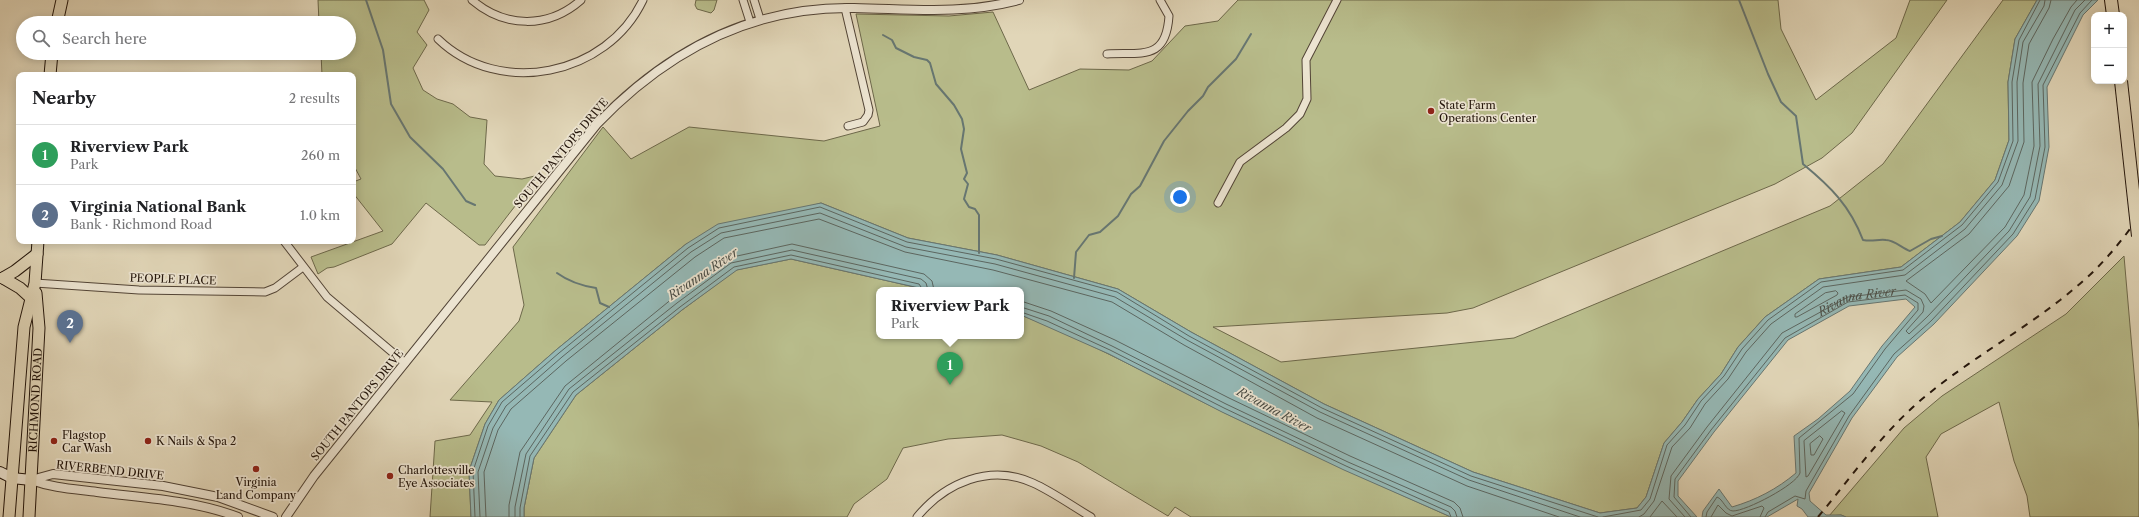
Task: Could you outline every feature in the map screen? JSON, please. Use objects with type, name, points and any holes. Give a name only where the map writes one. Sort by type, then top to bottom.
[{"type":"highway","points":[[59,16],[62,0]]},
{"type":"highway","points":[[2111,0],[2113,12]]},
{"type":"highway","points":[[50,72],[51,60]]},
{"type":"highway","points":[[2120,84],[2139,240]]},
{"type":"highway","name":"RICHMOND ROAD","points":[[29,517],[39,328],[35,283],[38,244]]},
{"type":"highway","points":[[1,278],[15,271],[37,254]]},
{"type":"highway","points":[[1,278],[20,288],[31,298]]},
{"type":"highway","name":"RICHMOND ROAD","points":[[9,517],[24,327],[35,283]]},
{"type":"main road","points":[[0,472],[12,478],[32,480]]},
{"type":"street","points":[[472,0],[502,18],[525,22],[547,19],[570,8],[581,0]]},
{"type":"street","points":[[438,38],[465,57],[495,69],[524,74],[541,72],[574,64],[600,49],[623,30],[643,0]]},
{"type":"street","points":[[743,0],[750,22]]},
{"type":"street","points":[[754,0],[760,19]]},
{"type":"street","name":"SOUTH PANTOPS DRIVE","points":[[286,517],[314,476],[597,124],[614,105],[653,72],[676,57],[711,38],[750,22],[784,14],[845,8],[958,11],[999,5],[1019,0]]},
{"type":"street","points":[[1107,54],[1149,52],[1158,49],[1161,44],[1169,16],[1160,0]]},
{"type":"street","points":[[1218,203],[1240,162],[1286,128],[1300,114],[1307,99],[1306,60],[1338,0]]},
{"type":"street","points":[[845,8],[869,110],[868,115],[863,122],[848,126]]},
{"type":"street","points":[[286,244],[303,268],[336,306],[405,363]]},
{"type":"street","name":"PEOPLE PLACE","points":[[35,283],[139,290],[265,292],[275,288],[303,268]]},
{"type":"street","name":"RIVERBEND DRIVE","points":[[32,480],[53,474],[163,486],[218,497],[273,517]]},
{"type":"street","points":[[917,517],[936,497],[955,484],[969,479],[997,475],[1009,476],[1034,483],[1091,517]]},
{"type":"street","name":"RIVERBEND DRIVE","points":[[32,480],[52,487],[175,501],[214,509],[238,517]]},
{"type":"green space","points":[[318,0],[424,0],[429,10],[417,32],[427,45],[413,68],[423,90],[437,99],[453,104],[470,117],[487,120],[484,164],[495,176],[522,179],[539,175],[485,245],[479,245],[426,203],[392,244],[334,267],[327,268],[318,274],[311,257],[347,244],[356,244],[356,241],[383,231],[356,197],[356,181],[361,179],[356,170],[356,72],[322,72],[321,60],[356,60],[356,16],[319,16]]},
{"type":"green space","points":[[696,0],[717,0],[714,10],[711,13],[697,9],[695,5]]},
{"type":"green space","points":[[1238,0],[1778,0],[1781,29],[1816,100],[1896,38],[1910,0],[1947,0],[1852,133],[1822,158],[1775,184],[1473,308],[1447,313],[1213,327],[1281,362],[1514,338],[1830,206],[1883,164],[2003,0],[2037,0],[2015,39],[2008,82],[2009,140],[1995,180],[1960,222],[1901,267],[1819,279],[1765,317],[1738,347],[1721,374],[1698,399],[1682,422],[1664,443],[1646,497],[1637,508],[1600,513],[1473,472],[1324,404],[1191,332],[1118,289],[997,255],[908,238],[821,203],[686,244],[556,350],[499,400],[485,424],[469,471],[471,517],[430,517],[435,441],[470,435],[492,402],[450,400],[519,321],[524,305],[513,247],[603,127],[631,159],[689,127],[824,141],[880,126],[856,14],[949,16],[993,12],[1029,90],[1080,69],[1129,70],[1152,61],[1185,26],[1218,21]]},
{"type":"green space","points":[[2124,256],[2139,430],[2139,517],[2030,517],[2027,496],[2014,461],[1999,402],[1941,434],[1926,457],[1938,517],[1829,516],[1904,428],[1942,396],[2066,314]]},
{"type":"green space","points":[[791,259],[915,287],[876,287],[876,339],[1024,339],[1024,316],[1073,337],[1223,412],[1337,466],[1451,517],[1191,517],[1175,507],[1168,516],[1078,462],[1041,446],[1002,435],[948,439],[903,448],[887,479],[854,504],[847,517],[524,517],[524,508],[534,458],[576,395],[682,310],[736,270]]},
{"type":"water","name":"Rivanna River","points":[[2037,0],[2098,0],[2083,15],[2047,87],[2049,147],[2039,201],[2017,236],[1934,324],[1897,357],[1852,418],[1809,493],[1810,501],[1826,515],[1841,515],[1846,517],[1808,517],[1802,509],[1797,506],[1798,499],[1767,517],[1702,517],[1703,511],[1719,489],[1732,507],[1766,493],[1796,473],[1794,436],[1818,419],[1850,391],[1882,346],[1915,307],[1906,299],[1849,306],[1788,340],[1714,432],[1678,481],[1678,496],[1697,517],[1451,517],[1344,470],[1222,412],[1109,354],[1024,316],[1024,287],[915,287],[791,259],[737,270],[682,310],[576,395],[534,458],[524,508],[524,517],[471,517],[469,471],[485,424],[499,400],[556,350],[686,244],[718,224],[821,203],[908,238],[997,255],[1118,289],[1191,332],[1324,404],[1473,472],[1600,513],[1637,508],[1646,497],[1664,443],[1682,422],[1698,399],[1721,374],[1738,347],[1765,317],[1819,279],[1901,267],[1960,222],[1995,180],[2009,140],[2008,82],[2015,39]]},
{"type":"waterway","points":[[366,0],[383,50],[391,104],[410,137],[443,169],[466,201],[475,205]]},
{"type":"waterway","points":[[1739,0],[1768,74],[1781,102],[1796,116],[1803,164],[1839,198],[1852,217],[1863,240],[1889,240],[1910,251],[1931,239],[1942,236]]},
{"type":"waterway","points":[[1074,278],[1076,252],[1089,235],[1100,232],[1118,216],[1131,194],[1140,186],[1164,141],[1188,111],[1203,96],[1208,87],[1236,59],[1251,34]]},
{"type":"waterway","points":[[883,35],[892,40],[896,48],[914,57],[927,60],[930,63],[936,84],[954,105],[962,119],[964,129],[961,149],[967,173],[964,179],[968,184],[964,199],[969,207],[975,209],[979,215],[979,253]]},
{"type":"waterway","points":[[557,273],[576,283],[596,288],[600,303],[609,307]]},
{"type":"railway","points":[[1818,517],[1870,453],[1912,408],[1946,380],[2065,297],[2091,274],[2106,258],[2139,217]]},
{"type":"place","name":"State Farm Operations Center","points":[[1431,111]]},
{"type":"place","name":"Virginia National Bank","points":[[70,343]]},
{"type":"place","name":"Riverview Park","points":[[950,385]]},
{"type":"place","name":"Flagstop Car Wash","points":[[54,441]]},
{"type":"place","name":"K Nails & Spa 2","points":[[148,441]]},
{"type":"place","name":"Virginia Land Company","points":[[256,469]]},
{"type":"place","name":"Charlottesville Eye Associates","points":[[390,476]]}]
